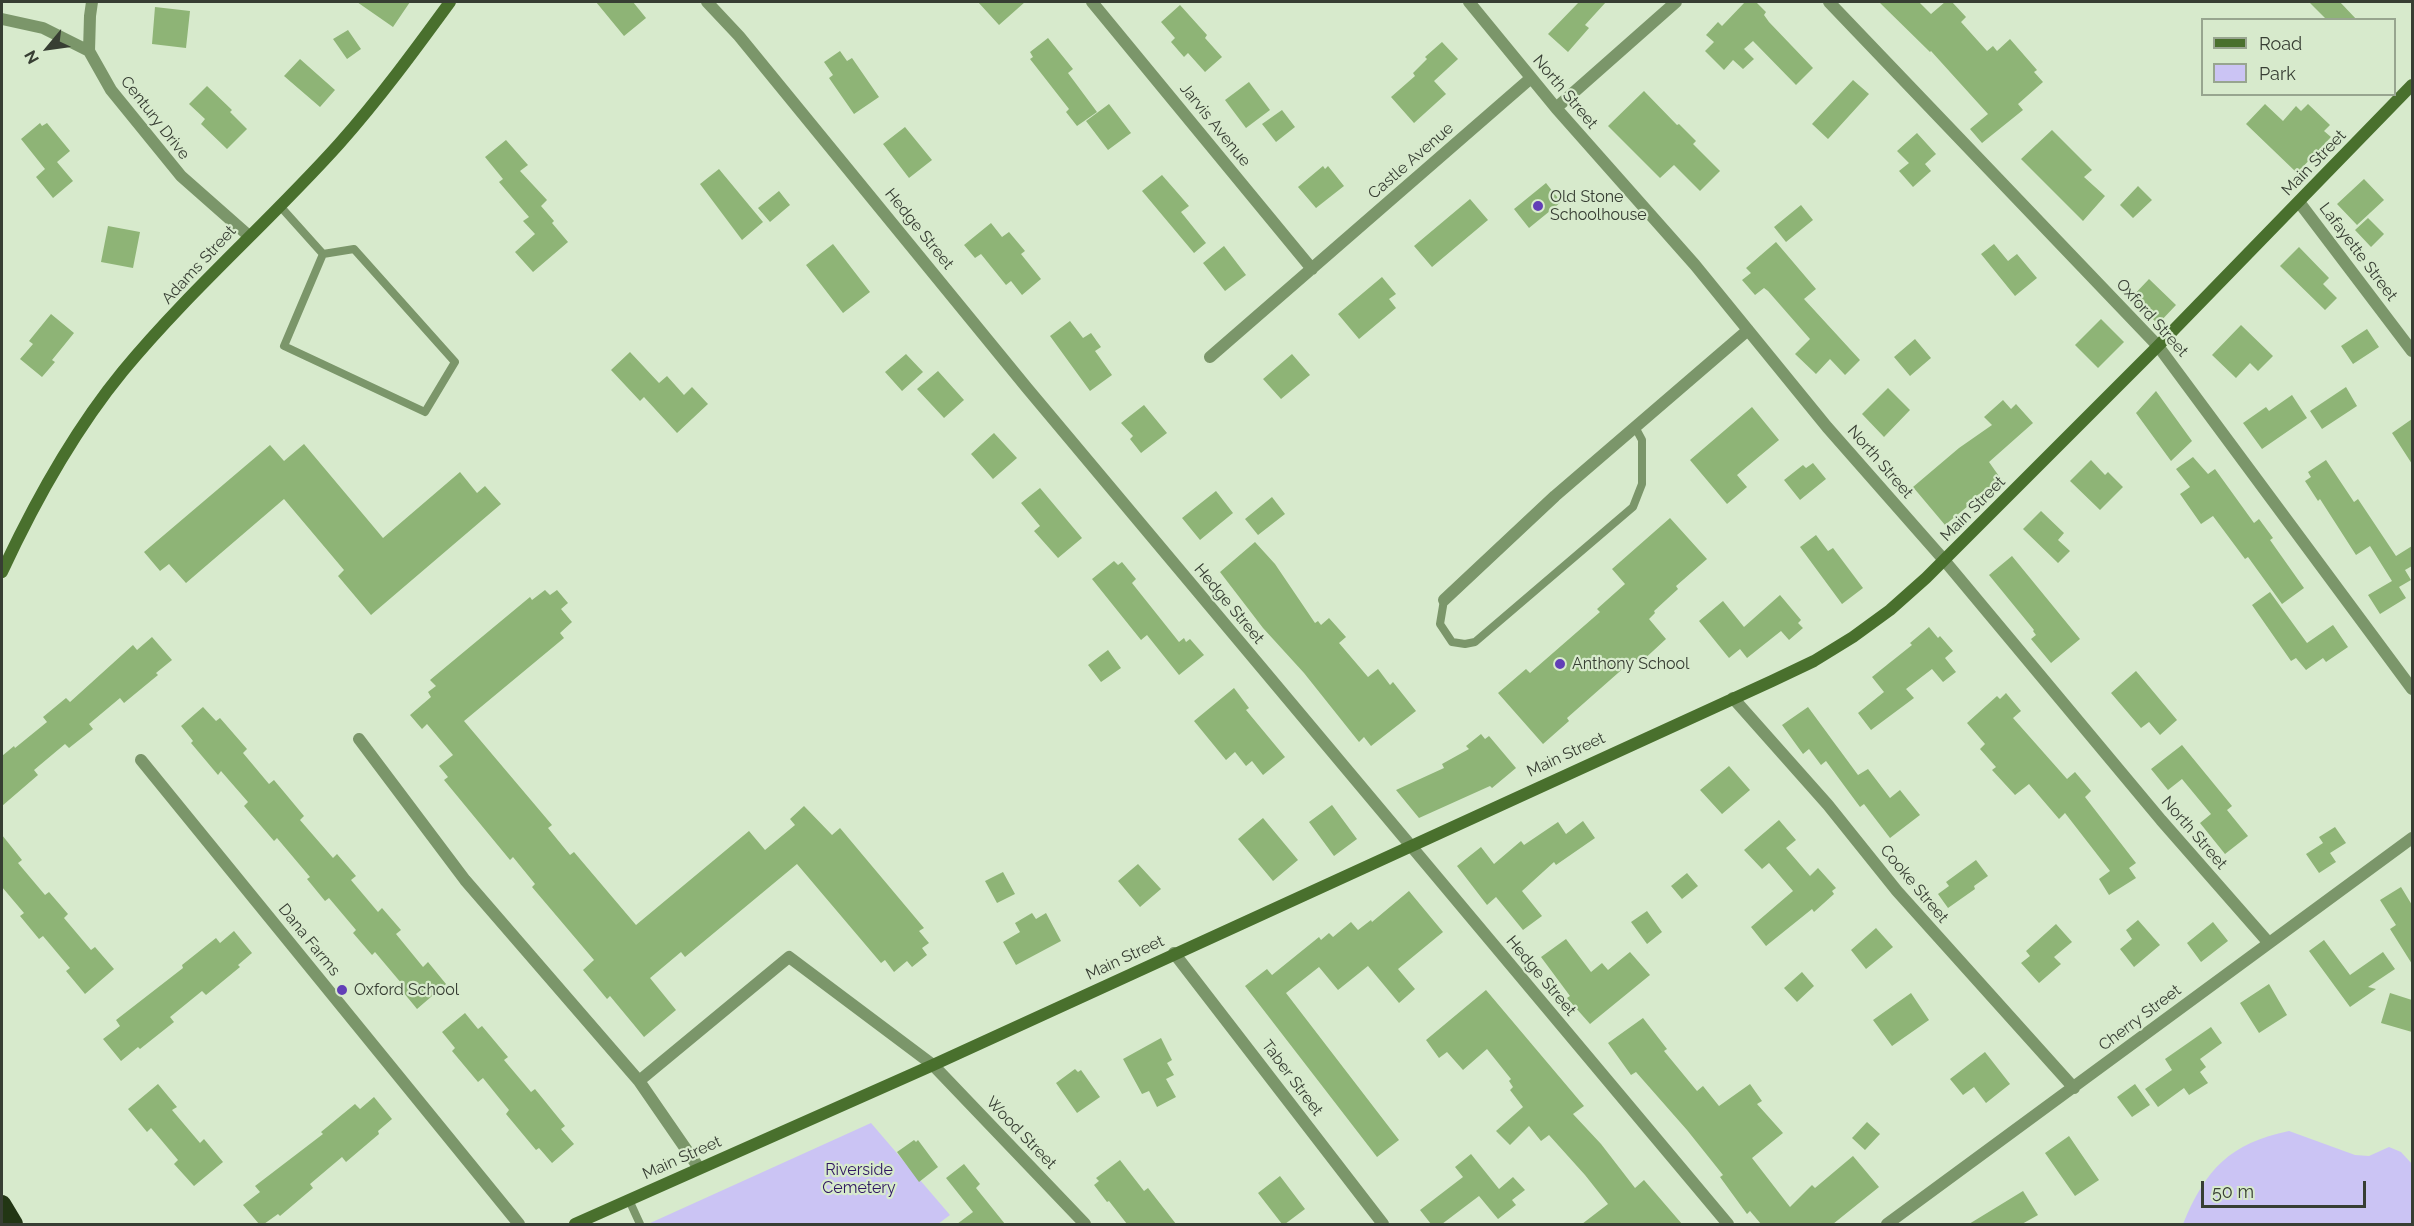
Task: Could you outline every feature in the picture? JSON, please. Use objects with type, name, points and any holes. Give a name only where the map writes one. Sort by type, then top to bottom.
[{"type":"highway","points":[[2,1204],[14,1224]]},
{"type":"main road","name":"Adams Street","points":[[2,572],[50,476],[103,397],[143,348],[357,123],[450,2]]},
{"type":"main road","name":"Main Street","points":[[575,1224],[933,1065],[1408,845],[1814,661],[1853,637],[1890,610],[1944,560],[2158,346],[2412,85]]},
{"type":"street","points":[[2,19],[43,28],[89,51],[92,2]]},
{"type":"street","name":"Hedge Street","points":[[707,2],[739,36],[1027,388],[1728,1224]]},
{"type":"street","name":"Jarvis Avenue","points":[[1092,2],[1312,269]]},
{"type":"street","name":"North Street","points":[[1469,2],[1556,108],[1695,265],[1827,427],[1944,560],[2161,820],[2268,942]]},
{"type":"street","points":[[1556,108],[1676,2]]},
{"type":"street","name":"Oxford Street","points":[[1829,2],[2158,346],[2412,689]]},
{"type":"street","name":"Century Drive","points":[[89,51],[111,90],[181,176],[249,236]]},
{"type":"street","name":"Castle Avenue","points":[[1210,357],[1532,78]]},
{"type":"street","name":"Lafayette Street","points":[[2299,202],[2412,351]]},
{"type":"street","points":[[1444,600],[1555,496],[1749,330]]},
{"type":"street","name":"Cooke Street","points":[[1733,698],[1828,805],[1905,900],[2074,1089]]},
{"type":"street","points":[[359,739],[465,880],[639,1081],[699,1168]]},
{"type":"street","name":"Dana Farms","points":[[141,760],[519,1224]]},
{"type":"street","name":"Cherry Street","points":[[1887,1224],[2074,1089],[2268,942],[2412,838]]},
{"type":"street","name":"Taber Street","points":[[1174,953],[1383,1224]]},
{"type":"street","name":"Wood Street","points":[[639,1081],[789,957],[933,1065],[1085,1224]]},
{"type":"lane","points":[[279,205],[323,254]]},
{"type":"lane","points":[[354,249],[454,362],[425,412],[284,346],[323,254],[354,249]]},
{"type":"lane","points":[[1444,600],[1440,624],[1452,642],[1465,644],[1475,642],[1633,507],[1642,484],[1642,440],[1635,428]]},
{"type":"lane","points":[[629,1200],[640,1224]]},
{"type":"green space","name":"Riverside Cemetery","points":[[871,1123],[950,1215],[938,1224],[648,1224]]},
{"type":"green space","points":[[2289,1131],[2355,1155],[2369,1156],[2389,1147],[2401,1152],[2412,1164],[2412,1224],[2183,1224],[2201,1188],[2222,1162],[2235,1151],[2251,1143]]},
{"type":"building","points":[[357,2],[410,2],[393,27]]},
{"type":"building","points":[[596,2],[633,2],[646,18],[624,36]]},
{"type":"building","points":[[978,2],[1025,2],[999,25]]},
{"type":"building","points":[[1579,2],[1606,2],[1585,25],[1589,28],[1568,52],[1548,34]]},
{"type":"building","points":[[1745,2],[1756,2],[1766,12],[1764,15],[1769,22],[1813,68],[1796,85],[1753,41],[1744,49],[1754,59],[1743,69],[1733,60],[1724,70],[1705,51],[1714,42],[1706,35],[1718,22],[1722,26]]},
{"type":"building","points":[[1879,2],[1919,2],[1931,14],[1945,2],[1952,2],[1966,17],[1961,22],[1987,51],[1993,46],[1997,51],[2010,39],[2037,70],[2034,72],[2043,82],[2018,104],[2023,110],[1982,143],[1970,129],[1988,114],[1931,51]]},
{"type":"building","points":[[2309,2],[2340,2],[2355,18],[2325,18]]},
{"type":"building","points":[[1180,5],[1207,35],[1205,38],[1222,57],[1205,72],[1188,53],[1184,57],[1171,42],[1175,38],[1161,22]]},
{"type":"building","points":[[155,7],[190,11],[186,48],[152,44]]},
{"type":"building","points":[[348,30],[361,49],[347,59],[333,39]]},
{"type":"building","points":[[1048,38],[1073,69],[1068,73],[1097,112],[1077,126],[1066,112],[1069,109],[1030,59],[1033,57],[1030,52]]},
{"type":"building","points":[[1442,42],[1458,59],[1434,81],[1446,94],[1414,123],[1391,97],[1415,76],[1413,73],[1427,59],[1425,57]]},
{"type":"building","points":[[840,51],[847,61],[852,58],[879,97],[854,114],[829,78],[833,75],[824,62]]},
{"type":"building","points":[[300,59],[335,90],[320,107],[284,76]]},
{"type":"building","points":[[1853,80],[1869,94],[1828,139],[1812,124]]},
{"type":"building","points":[[1249,82],[1270,110],[1246,128],[1225,100]]},
{"type":"building","points":[[207,86],[232,110],[230,112],[247,129],[227,149],[201,124],[205,119],[189,104]]},
{"type":"building","points":[[1644,91],[1696,141],[1693,144],[1720,171],[1700,191],[1674,165],[1660,178],[1608,126]]},
{"type":"building","points":[[1109,104],[1131,133],[1108,150],[1086,121]]},
{"type":"building","points":[[2265,104],[2283,121],[2296,106],[2301,111],[2308,104],[2330,125],[2324,131],[2331,137],[2297,173],[2246,124]]},
{"type":"building","points":[[1282,110],[1295,127],[1276,142],[1262,124]]},
{"type":"building","points":[[40,123],[42,126],[47,123],[70,151],[57,162],[73,181],[53,198],[36,177],[45,169],[21,139]]},
{"type":"building","points":[[905,127],[932,160],[909,178],[883,144]]},
{"type":"building","points":[[2052,130],[2092,170],[2084,177],[2105,196],[2083,221],[2021,159]]},
{"type":"building","points":[[1917,133],[1936,154],[1925,164],[1931,171],[1913,187],[1899,171],[1909,163],[1897,151]]},
{"type":"building","points":[[506,140],[528,165],[520,171],[547,200],[541,206],[568,242],[533,272],[515,252],[535,234],[523,221],[529,217],[499,182],[503,179],[485,157]]},
{"type":"building","points":[[1323,166],[1325,169],[1328,166],[1344,186],[1316,208],[1298,187]]},
{"type":"building","points":[[719,169],[763,222],[742,240],[700,184]]},
{"type":"building","points":[[1162,175],[1189,206],[1181,212],[1206,243],[1194,253],[1142,191]]},
{"type":"building","points":[[2364,179],[2384,200],[2357,225],[2337,204]]},
{"type":"building","name":"Old Stone Schoolhouse","points":[[1546,183],[1561,202],[1529,228],[1514,209]]},
{"type":"building","points":[[2138,186],[2152,200],[2133,218],[2120,205]]},
{"type":"building","points":[[779,191],[790,205],[770,222],[758,208]]},
{"type":"building","points":[[1470,199],[1488,220],[1432,267],[1414,246]]},
{"type":"building","points":[[1801,205],[1813,220],[1786,242],[1774,227]]},
{"type":"building","points":[[2368,218],[2384,234],[2371,247],[2355,230]]},
{"type":"building","points":[[991,223],[1002,237],[1009,232],[1025,251],[1021,254],[1041,279],[1022,295],[1011,281],[1006,285],[981,254],[975,258],[964,245]]},
{"type":"building","points":[[108,226],[140,232],[133,268],[101,262]]},
{"type":"building","points":[[1776,242],[1816,289],[1804,299],[1860,360],[1845,375],[1830,359],[1816,374],[1795,354],[1810,339],[1768,291],[1764,288],[1755,295],[1742,280],[1751,273],[1746,268]]},
{"type":"building","points":[[833,244],[870,292],[843,313],[806,265]]},
{"type":"building","points":[[1994,244],[2008,261],[2017,254],[2037,278],[2015,296],[1981,254]]},
{"type":"building","points":[[1224,246],[1246,275],[1225,291],[1203,263]]},
{"type":"building","points":[[2299,247],[2329,278],[2323,284],[2337,298],[2325,310],[2280,266]]},
{"type":"building","points":[[1382,277],[1396,294],[1389,299],[1396,308],[1359,339],[1338,314]]},
{"type":"building","points":[[2149,279],[2176,305],[2158,324],[2131,298]]},
{"type":"building","points":[[51,314],[74,333],[52,360],[55,362],[42,377],[20,359],[33,344],[29,341]]},
{"type":"building","points":[[2101,319],[2124,342],[2098,368],[2075,345]]},
{"type":"building","points":[[1070,321],[1083,338],[1091,333],[1101,347],[1095,351],[1112,375],[1090,391],[1050,336]]},
{"type":"building","points":[[2241,325],[2273,356],[2258,371],[2250,363],[2236,378],[2212,355]]},
{"type":"building","points":[[2367,329],[2379,347],[2353,364],[2341,346]]},
{"type":"building","points":[[1915,339],[1931,358],[1910,376],[1894,357]]},
{"type":"building","points":[[630,352],[659,383],[667,376],[684,395],[692,387],[708,404],[677,433],[644,397],[640,401],[611,370]]},
{"type":"building","points":[[906,354],[923,372],[902,391],[885,372]]},
{"type":"building","points":[[1292,354],[1310,375],[1281,399],[1263,379]]},
{"type":"building","points":[[938,371],[964,400],[944,418],[917,389]]},
{"type":"building","points":[[2346,387],[2357,406],[2322,429],[2310,411]]},
{"type":"building","points":[[1888,388],[1910,410],[1884,437],[1862,414]]},
{"type":"building","points":[[2156,391],[2192,441],[2171,461],[2136,413]]},
{"type":"building","points":[[2292,395],[2307,418],[2262,449],[2243,423],[2266,407],[2269,411]]},
{"type":"building","points":[[2003,400],[2011,409],[2016,404],[2033,423],[1989,462],[2001,479],[1966,503],[1968,506],[1945,525],[1913,487],[1959,448],[1992,425],[1984,417]]},
{"type":"building","points":[[1144,405],[1167,433],[1141,453],[1130,439],[1133,436],[1121,423]]},
{"type":"building","points":[[1752,407],[1779,440],[1737,475],[1747,487],[1727,504],[1690,460]]},
{"type":"building","points":[[2412,419],[2412,464],[2392,433]]},
{"type":"building","points":[[994,433],[1017,458],[993,479],[971,454]]},
{"type":"building","points":[[304,444],[383,538],[460,472],[477,493],[485,486],[501,504],[371,615],[338,576],[344,570],[284,499],[186,583],[169,564],[160,571],[144,552],[270,445],[284,461]]},
{"type":"building","points":[[2193,457],[2208,474],[2215,469],[2254,523],[2259,519],[2273,538],[2270,540],[2304,588],[2282,604],[2248,557],[2245,559],[2213,516],[2201,524],[2180,494],[2190,487],[2176,469]]},
{"type":"building","points":[[2091,460],[2105,475],[2108,472],[2123,487],[2100,510],[2070,481]]},
{"type":"building","points":[[2326,460],[2354,502],[2358,499],[2396,556],[2412,546],[2412,566],[2405,570],[2411,580],[2399,587],[2406,598],[2380,614],[2368,595],[2392,581],[2370,546],[2356,555],[2320,499],[2318,501],[2305,481],[2311,477],[2308,472]]},
{"type":"building","points":[[1813,463],[1826,479],[1800,500],[1784,480],[1803,465],[1806,468]]},
{"type":"building","points":[[1040,488],[1082,538],[1058,558],[1034,531],[1040,526],[1021,503]]},
{"type":"building","points":[[1216,491],[1233,513],[1200,540],[1182,518]]},
{"type":"building","points":[[1272,497],[1285,514],[1258,535],[1245,519]]},
{"type":"building","points":[[2041,511],[2064,533],[2058,540],[2070,551],[2058,563],[2023,529]]},
{"type":"building","points":[[1670,518],[1707,559],[1676,586],[1678,589],[1654,611],[1655,613],[1649,619],[1666,639],[1640,663],[1635,658],[1567,718],[1569,721],[1543,744],[1498,693],[1526,669],[1530,673],[1600,612],[1597,609],[1625,584],[1612,569]]},
{"type":"building","points":[[1816,535],[1828,551],[1833,548],[1863,588],[1842,604],[1800,547]]},
{"type":"building","points":[[1255,542],[1275,564],[1315,623],[1318,621],[1321,625],[1329,618],[1346,637],[1339,643],[1368,677],[1378,669],[1390,685],[1393,682],[1416,711],[1371,746],[1364,737],[1359,742],[1304,673],[1263,628],[1220,572]]},
{"type":"building","points":[[2012,556],[2080,639],[2051,663],[2031,639],[2036,635],[2034,630],[1989,575]]},
{"type":"building","points":[[1114,561],[1118,565],[1122,562],[1136,579],[1132,583],[1179,642],[1184,638],[1186,642],[1190,639],[1204,655],[1179,675],[1147,635],[1141,640],[1092,579]]},
{"type":"building","points":[[545,590],[550,595],[557,590],[568,603],[561,609],[572,622],[560,633],[564,638],[464,721],[552,825],[548,828],[570,855],[574,852],[636,925],[749,831],[765,850],[795,825],[790,819],[804,806],[832,835],[840,828],[924,928],[919,931],[929,943],[922,948],[927,955],[912,967],[907,961],[894,972],[885,960],[881,963],[797,864],[685,957],[681,952],[650,978],[676,1010],[644,1037],[610,996],[607,999],[583,970],[594,960],[532,887],[535,884],[513,857],[510,860],[444,780],[448,777],[439,766],[453,755],[427,724],[422,729],[410,715],[431,697],[428,692],[436,686],[430,680],[530,597],[532,600]]},
{"type":"building","points":[[2270,592],[2307,643],[2333,625],[2348,647],[2326,662],[2323,658],[2306,670],[2296,658],[2291,661],[2252,605]]},
{"type":"building","points":[[1780,595],[1801,620],[1798,623],[1803,628],[1789,640],[1781,631],[1747,658],[1740,649],[1729,658],[1699,621],[1723,601],[1744,627]]},
{"type":"building","points":[[1929,627],[1953,651],[1945,658],[1956,672],[1943,682],[1932,669],[1906,689],[1914,698],[1871,730],[1858,713],[1884,692],[1872,677],[1912,645],[1910,643]]},
{"type":"building","points":[[152,637],[172,660],[156,673],[158,675],[124,703],[120,698],[89,724],[93,729],[69,748],[65,744],[34,770],[38,775],[2,806],[2,756],[47,722],[43,717],[66,698],[70,702],[133,645],[137,650]]},
{"type":"building","points":[[1108,650],[1121,668],[1101,682],[1088,665]]},
{"type":"building","points":[[2136,671],[2177,720],[2160,735],[2149,722],[2141,728],[2111,693]]},
{"type":"building","points":[[1234,688],[1249,708],[1246,710],[1285,757],[1263,775],[1252,761],[1246,766],[1235,752],[1226,760],[1194,721]]},
{"type":"building","points":[[2006,693],[2021,711],[2013,718],[2067,779],[2075,772],[2091,791],[2085,797],[2136,863],[2129,868],[2136,878],[2109,895],[2099,879],[2110,871],[2065,813],[2059,819],[2029,784],[2015,795],[1992,770],[1996,767],[1980,749],[1985,744],[1967,723],[1997,696],[2000,699]]},
{"type":"building","points":[[203,707],[216,721],[220,718],[247,749],[243,753],[269,784],[274,780],[304,816],[300,820],[333,858],[337,854],[356,876],[351,880],[378,912],[382,908],[401,930],[396,934],[423,967],[428,962],[446,984],[417,1009],[399,987],[402,984],[375,952],[372,955],[353,933],[356,930],[329,898],[325,901],[307,879],[310,877],[277,838],[274,841],[244,806],[248,802],[221,771],[218,775],[191,743],[193,741],[181,726]]},
{"type":"building","points":[[1808,707],[1858,775],[1868,769],[1890,798],[1900,790],[1920,815],[1890,838],[1864,804],[1860,807],[1826,761],[1821,765],[1809,749],[1803,754],[1782,725]]},
{"type":"building","points":[[1481,734],[1485,739],[1489,736],[1516,768],[1492,788],[1490,786],[1419,818],[1396,790],[1444,768],[1442,764],[1469,749],[1466,746]]},
{"type":"building","points":[[2182,745],[2232,806],[2227,810],[2248,836],[2225,854],[2200,823],[2211,814],[2182,779],[2168,790],[2151,769]]},
{"type":"building","points":[[1729,766],[1750,790],[1722,814],[1700,790]]},
{"type":"building","points":[[1332,805],[1357,839],[1334,856],[1309,822]]},
{"type":"building","points":[[1263,818],[1298,860],[1273,881],[1238,839]]},
{"type":"building","points":[[1779,820],[1796,840],[1786,848],[1810,876],[1818,868],[1836,888],[1832,891],[1834,894],[1814,912],[1812,909],[1766,946],[1751,927],[1793,891],[1769,863],[1762,869],[1744,850]]},
{"type":"building","points":[[1583,821],[1595,838],[1556,865],[1554,862],[1522,891],[1542,916],[1523,930],[1496,897],[1487,905],[1457,866],[1481,847],[1494,864],[1521,841],[1524,845],[1558,822],[1566,834]]},
{"type":"building","points":[[2335,827],[2346,843],[2330,853],[2336,862],[2319,873],[2306,854],[2323,843],[2319,837]]},
{"type":"building","points":[[2,835],[22,860],[18,863],[45,895],[49,892],[68,914],[64,918],[91,950],[95,947],[114,969],[85,994],[66,971],[70,968],[43,936],[39,939],[20,916],[24,913],[2,887]]},
{"type":"building","points":[[1976,860],[1988,876],[1974,886],[1975,889],[1948,908],[1938,894],[1949,886],[1946,882]]},
{"type":"building","points":[[1138,864],[1161,889],[1140,907],[1118,881]]},
{"type":"building","points":[[1003,872],[1015,894],[997,903],[985,881]]},
{"type":"building","points":[[1687,873],[1698,886],[1682,899],[1671,886]]},
{"type":"building","points":[[2401,887],[2412,905],[2412,964],[2390,929],[2396,925],[2380,900]]},
{"type":"building","points":[[1409,891],[1443,932],[1398,969],[1415,989],[1399,1003],[1368,966],[1338,990],[1319,967],[1286,993],[1399,1140],[1377,1157],[1245,986],[1267,969],[1272,975],[1319,937],[1321,940],[1329,933],[1333,937],[1351,922],[1358,930],[1371,920],[1372,922]]},
{"type":"building","points":[[1647,911],[1662,932],[1647,944],[1631,922]]},
{"type":"building","points":[[1032,913],[1036,919],[1046,913],[1061,941],[1016,965],[1003,942],[1020,932],[1015,923]]},
{"type":"building","points":[[2138,920],[2160,945],[2134,967],[2120,949],[2132,939],[2126,930]]},
{"type":"building","points":[[2213,922],[2228,941],[2201,962],[2187,943]]},
{"type":"building","points":[[2056,924],[2072,942],[2054,957],[2061,964],[2039,983],[2021,963],[2030,956],[2026,951]]},
{"type":"building","points":[[1876,928],[1893,947],[1866,969],[1851,950]]},
{"type":"building","points":[[234,931],[252,953],[238,965],[240,967],[206,995],[202,991],[170,1017],[174,1022],[121,1061],[103,1039],[120,1026],[116,1020],[183,968],[182,965],[216,938],[220,943]]},
{"type":"building","points":[[1566,939],[1591,972],[1602,963],[1608,970],[1630,952],[1650,975],[1590,1024],[1567,998],[1570,996],[1541,957]]},
{"type":"building","points":[[2324,940],[2350,975],[2383,952],[2395,969],[2368,987],[2376,989],[2350,1007],[2309,951]]},
{"type":"building","points":[[1802,972],[1814,986],[1797,1002],[1784,988]]},
{"type":"building","points":[[2269,984],[2287,1015],[2259,1033],[2240,1003]]},
{"type":"building","points":[[1486,990],[1584,1106],[1573,1114],[1601,1144],[1635,1188],[1644,1180],[1682,1224],[1582,1224],[1608,1204],[1549,1135],[1541,1141],[1529,1126],[1510,1145],[1496,1131],[1523,1107],[1510,1090],[1513,1087],[1509,1081],[1511,1079],[1487,1049],[1463,1070],[1447,1052],[1439,1058],[1426,1040]]},
{"type":"building","points":[[1911,993],[1929,1020],[1892,1046],[1873,1020]]},
{"type":"building","points":[[2390,993],[2412,1000],[2412,1032],[2381,1023]]},
{"type":"building","points":[[465,1013],[478,1029],[482,1026],[508,1057],[504,1060],[531,1092],[535,1089],[565,1126],[561,1129],[574,1144],[552,1163],[539,1148],[536,1150],[506,1114],[509,1110],[483,1078],[478,1082],[452,1051],[455,1048],[442,1032]]},
{"type":"building","points":[[1643,1018],[1667,1049],[1664,1051],[1697,1091],[1703,1086],[1719,1106],[1750,1084],[1762,1101],[1757,1104],[1783,1133],[1752,1158],[1790,1207],[1812,1185],[1815,1188],[1853,1156],[1879,1187],[1833,1224],[1761,1224],[1750,1211],[1747,1214],[1720,1177],[1723,1175],[1687,1130],[1636,1072],[1631,1075],[1608,1043]]},
{"type":"building","points":[[2211,1027],[2222,1043],[2200,1059],[2206,1067],[2200,1072],[2208,1083],[2189,1095],[2184,1088],[2158,1107],[2145,1089],[2172,1070],[2165,1059]]},
{"type":"building","points":[[1161,1038],[1172,1060],[1167,1063],[1174,1075],[1166,1079],[1176,1097],[1157,1107],[1149,1091],[1142,1094],[1123,1059]]},
{"type":"building","points":[[1985,1052],[2010,1084],[1986,1103],[1974,1087],[1963,1095],[1950,1079]]},
{"type":"building","points":[[1075,1069],[1078,1072],[1081,1070],[1100,1097],[1077,1113],[1056,1083]]},
{"type":"building","points":[[158,1084],[177,1107],[172,1110],[200,1143],[204,1139],[223,1162],[194,1186],[174,1164],[178,1160],[151,1128],[147,1132],[128,1109]]},
{"type":"building","points":[[2135,1084],[2150,1105],[2132,1117],[2117,1097]]},
{"type":"building","points":[[374,1097],[392,1119],[378,1131],[379,1134],[346,1162],[342,1157],[310,1184],[313,1188],[280,1216],[278,1214],[264,1224],[259,1224],[243,1205],[260,1192],[255,1186],[323,1134],[321,1132],[355,1104],[360,1109]]},
{"type":"building","points":[[1867,1122],[1880,1134],[1865,1150],[1852,1138]]},
{"type":"building","points":[[2069,1136],[2099,1180],[2075,1196],[2045,1153]]},
{"type":"building","points":[[914,1140],[916,1142],[918,1140],[938,1167],[919,1182],[897,1152]]},
{"type":"building","points":[[1471,1154],[1499,1189],[1513,1177],[1525,1190],[1512,1200],[1516,1205],[1498,1219],[1479,1196],[1442,1224],[1431,1224],[1420,1210],[1463,1177],[1455,1167]]},
{"type":"building","points":[[1120,1160],[1144,1191],[1148,1188],[1176,1224],[1127,1224],[1109,1201],[1107,1202],[1094,1185],[1099,1181],[1096,1178]]},
{"type":"building","points":[[964,1164],[980,1184],[976,1188],[1005,1224],[957,1224],[973,1212],[946,1178]]},
{"type":"building","points":[[1280,1176],[1305,1209],[1285,1224],[1282,1224],[1258,1193]]},
{"type":"building","points":[[2023,1191],[2038,1215],[2022,1224],[1969,1224]]},
{"type":"place","name":"Old Stone Schoolhouse","points":[[1538,206]]},
{"type":"place","name":"Anthony School","points":[[1560,664]]},
{"type":"place","name":"Oxford School","points":[[342,990]]}]
